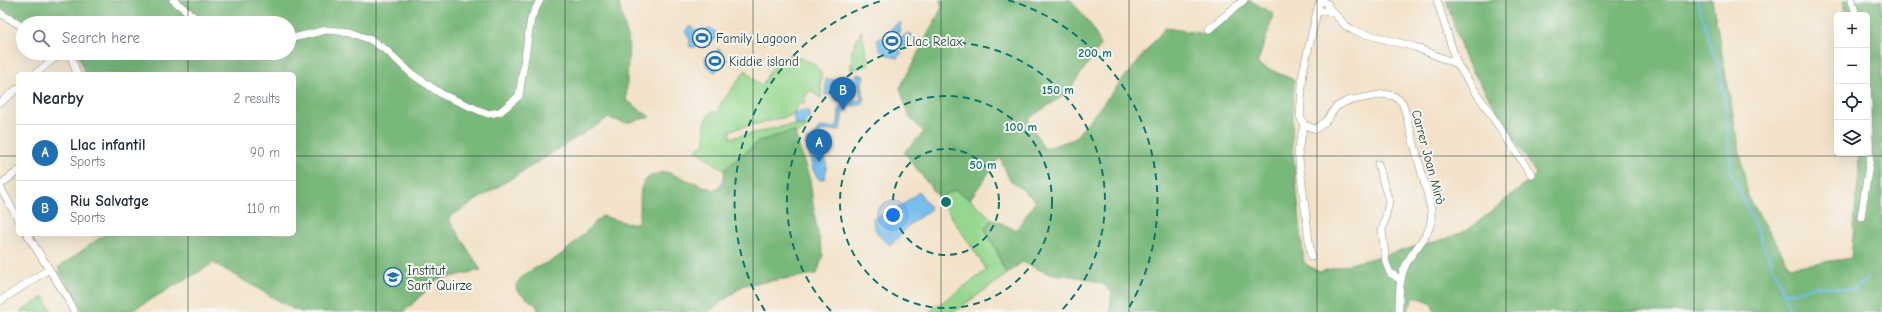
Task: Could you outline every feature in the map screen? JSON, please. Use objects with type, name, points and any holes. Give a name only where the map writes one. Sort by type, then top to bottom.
[{"type":"street","points":[[173,0],[193,16]]},
{"type":"street","points":[[296,37],[326,30],[350,32],[371,40],[386,50],[412,74],[443,95],[488,114],[500,112],[519,96],[531,18],[540,0]]},
{"type":"street","points":[[1210,29],[1244,0]]},
{"type":"street","points":[[1438,0],[1457,64],[1531,174]]},
{"type":"street","points":[[1852,0],[1855,12]]},
{"type":"street","points":[[1311,257],[1298,151],[1304,125],[1300,116],[1302,72],[1315,18],[1324,6],[1346,26],[1354,31],[1415,47],[1457,64]]},
{"type":"street","points":[[0,13],[16,23]]},
{"type":"street","points":[[37,72],[52,60]]},
{"type":"street","points":[[72,60],[76,72]]},
{"type":"street","points":[[1861,217],[1870,158],[1867,84]]},
{"type":"street","points":[[0,103],[16,90]]},
{"type":"street","name":"Carrer Joan Mirò","points":[[1304,125],[1316,128],[1326,121],[1336,107],[1347,101],[1384,94],[1394,96],[1402,102],[1432,211],[1428,232],[1404,268],[1401,280],[1399,312]]},
{"type":"street","points":[[1378,164],[1389,202],[1382,231],[1386,263],[1390,273],[1401,280]]},
{"type":"street","points":[[16,173],[0,186],[16,215]]},
{"type":"street","points":[[28,236],[68,299],[74,312]]},
{"type":"street","points":[[0,301],[49,269]]},
{"type":"green space","points":[[0,0],[618,0],[629,43],[626,100],[650,117],[626,123],[608,118],[448,218],[481,270],[437,280],[404,312],[303,312],[293,309],[214,263],[129,312],[83,312],[58,268],[102,236],[296,236],[296,72],[84,72],[80,60],[296,60],[296,16],[16,17],[0,8]]},
{"type":"green space","points":[[940,0],[1071,0],[1091,25],[1101,45],[1067,93],[1028,119],[1044,149],[1074,139],[1165,28],[1206,34],[1249,0],[1274,14],[1257,64],[1294,80],[1292,142],[1304,263],[1319,272],[1442,240],[1468,230],[1532,179],[1536,174],[1464,57],[1446,0],[1712,0],[1748,196],[1790,267],[1851,258],[1859,172],[1858,156],[1870,156],[1870,12],[1845,12],[1843,0],[1882,0],[1882,312],[1435,312],[1430,302],[1419,298],[1413,298],[1407,312],[1110,312],[1112,292],[1098,282],[1089,279],[1045,272],[1022,262],[1006,275],[998,254],[985,228],[992,219],[1016,230],[1036,201],[1009,179],[1000,157],[970,199],[955,190],[939,198],[904,152],[924,132],[909,117],[900,88],[942,7]]},
{"type":"green space","points":[[861,31],[869,65],[851,70],[852,50]]},
{"type":"green space","points":[[792,54],[814,64],[821,73],[821,99],[811,90],[806,95],[804,103],[799,103],[796,110],[790,116],[730,130],[731,138],[790,125],[808,126],[796,135],[794,131],[759,141],[724,170],[695,149],[701,147],[705,143],[705,126],[708,117],[713,111],[716,113],[719,110],[719,106],[746,70],[756,82],[762,86],[777,62]]},
{"type":"green space","points":[[794,131],[810,180],[815,219],[823,255],[817,274],[744,285],[708,312],[539,312],[536,305],[517,291],[516,285],[519,280],[531,270],[558,257],[602,216],[631,224],[637,223],[640,211],[642,185],[651,176],[666,172],[714,190],[723,182],[724,170],[759,141]]},
{"type":"green space","points":[[955,190],[970,199],[992,219],[985,228],[998,254],[1006,275],[954,312],[929,312],[987,270],[939,198]]},
{"type":"green space","points":[[44,297],[52,312],[20,312]]},
{"type":"water","name":"Llac Relax","points":[[899,22],[901,23],[897,40],[909,33],[912,37],[907,41],[907,47],[898,45],[898,48],[902,53],[897,58],[880,50],[878,39],[881,37],[890,40],[891,29]]},
{"type":"water","name":"Family Lagoon","points":[[689,27],[692,27],[696,31],[710,28],[717,33],[715,40],[705,41],[695,47],[689,46],[690,40],[685,31]]},
{"type":"water","name":"Kiddie island","points":[[719,49],[727,60],[715,72],[706,65],[705,58]]},
{"type":"water","points":[[857,74],[864,76],[862,83],[864,102],[860,105],[848,107],[847,111],[843,112],[840,130],[822,131],[814,140],[814,145],[810,148],[805,145],[806,140],[812,138],[820,127],[834,128],[838,125],[839,108],[842,104],[861,100],[859,84],[855,78]]},
{"type":"water","points":[[826,79],[836,80],[836,95],[825,95]]},
{"type":"water","points":[[802,110],[808,111],[810,119],[804,125],[795,125],[793,114]]},
{"type":"water","points":[[814,148],[818,148],[824,154],[826,162],[825,178],[820,180],[813,171],[811,163],[810,151]]},
{"type":"water","points":[[919,192],[931,209],[909,225],[891,245],[887,243],[876,231],[873,219],[901,206]]},
{"type":"waterway","points":[[1697,0],[1720,74],[1727,120],[1731,172],[1775,271],[1788,305],[1789,312]]},
{"type":"waterway","points":[[1784,294],[1817,286],[1854,290],[1868,278]]},
{"type":"place","name":"Family Lagoon","points":[[702,38]]},
{"type":"place","name":"Llac Relax","points":[[892,41]]},
{"type":"place","name":"Kiddie island","points":[[715,61]]},
{"type":"place","name":"Riu Salvatge","points":[[843,110]]},
{"type":"place","name":"Llac infantil","points":[[819,162]]},
{"type":"place","name":"Institut Sant Quirze","points":[[393,277]]}]
